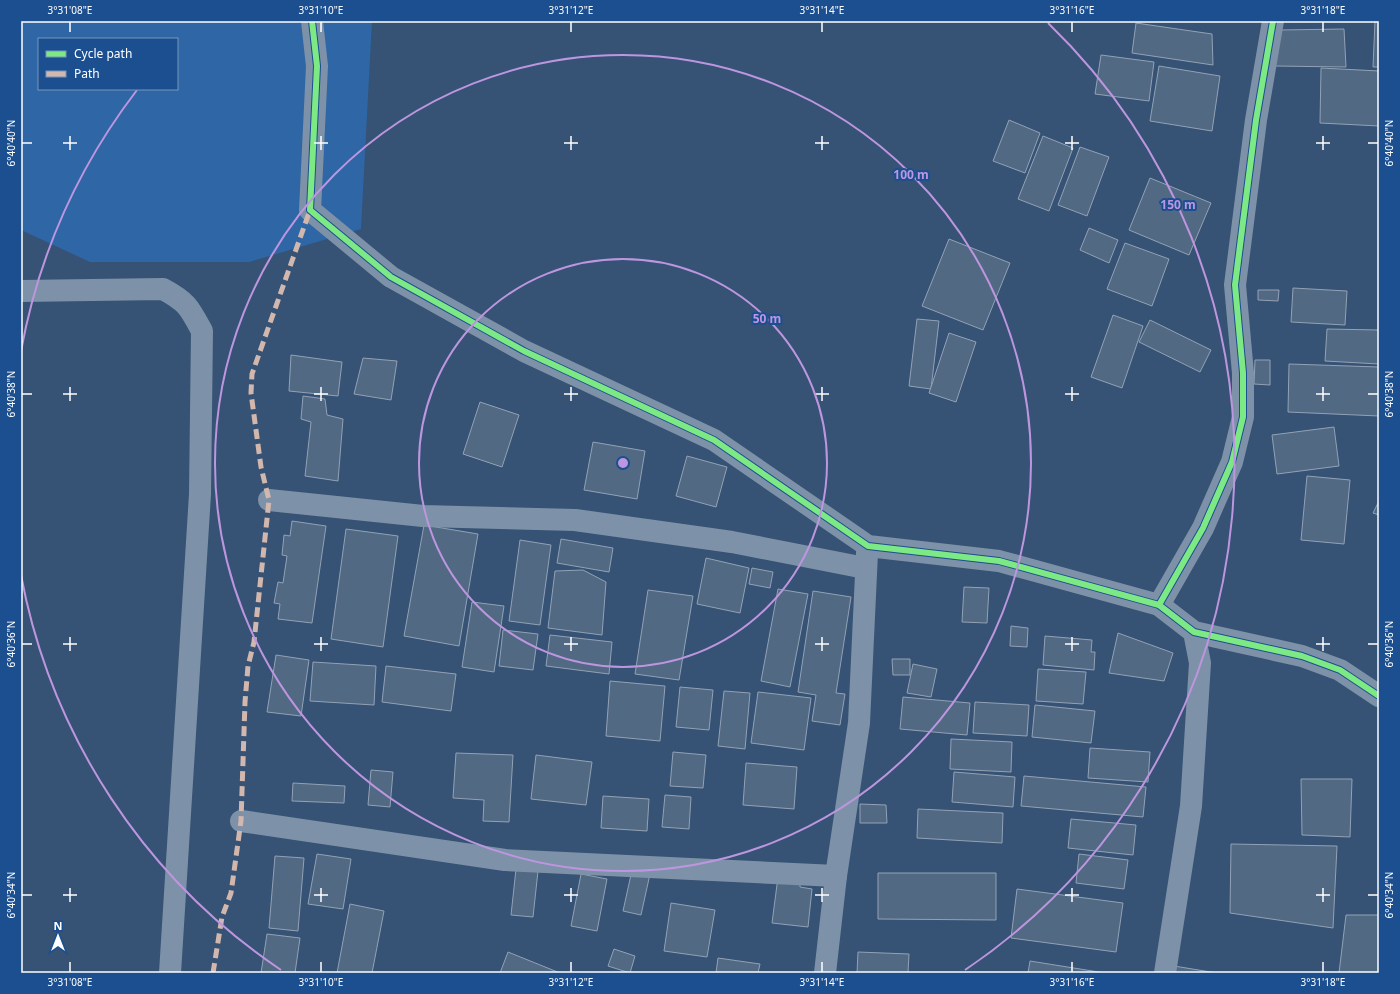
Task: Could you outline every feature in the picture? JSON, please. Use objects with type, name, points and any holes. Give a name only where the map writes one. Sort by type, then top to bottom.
[{"type":"street","points":[[312,21],[317,66],[310,210],[391,277],[524,352],[714,440],[868,546],[999,561],[1159,605],[1194,632],[1302,656],[1340,670],[1379,696]]},
{"type":"street","points":[[1159,605],[1203,528],[1232,462],[1242,417],[1242,373],[1235,285],[1256,120],[1273,21]]},
{"type":"street","points":[[21,291],[162,289],[182,300],[193,314],[202,331],[200,494],[170,973]]},
{"type":"street","points":[[269,500],[423,516],[575,520],[732,542],[865,568]]},
{"type":"street","points":[[824,973],[836,876],[859,723],[865,568],[868,546]]},
{"type":"street","points":[[1165,973],[1191,806],[1200,663],[1194,632]]},
{"type":"street","points":[[241,821],[505,860],[836,876]]},
{"type":"shaded area","points":[[21,21],[372,21],[361,229],[249,262],[90,262],[21,230]]},
{"type":"building","points":[[1375,21],[1379,21],[1379,67],[1373,67]]},
{"type":"building","points":[[1136,23],[1212,34],[1213,65],[1132,53]]},
{"type":"building","points":[[1344,29],[1346,67],[1274,66],[1280,30]]},
{"type":"building","points":[[1101,55],[1154,62],[1149,101],[1095,94]]},
{"type":"building","points":[[1159,66],[1220,76],[1212,131],[1150,121]]},
{"type":"building","points":[[1321,68],[1379,71],[1379,126],[1320,123]]},
{"type":"building","points":[[1009,120],[1040,133],[1025,173],[993,161]]},
{"type":"building","points":[[1043,136],[1073,148],[1049,211],[1018,199]]},
{"type":"building","points":[[1080,147],[1109,157],[1087,216],[1058,205]]},
{"type":"building","points":[[1150,178],[1211,203],[1189,255],[1129,230]]},
{"type":"building","points":[[1089,228],[1118,240],[1109,263],[1080,250]]},
{"type":"building","points":[[949,239],[1010,263],[983,330],[922,306]]},
{"type":"building","points":[[1125,243],[1169,259],[1152,306],[1107,289]]},
{"type":"building","points":[[1293,288],[1347,291],[1345,325],[1291,322]]},
{"type":"building","points":[[1258,290],[1279,290],[1278,301],[1258,300]]},
{"type":"building","points":[[1113,315],[1143,326],[1122,388],[1091,377]]},
{"type":"building","points":[[917,319],[939,321],[931,389],[909,386]]},
{"type":"building","points":[[1150,320],[1211,350],[1200,372],[1139,342]]},
{"type":"building","points":[[1327,329],[1379,330],[1379,364],[1325,361]]},
{"type":"building","points":[[949,333],[976,342],[956,402],[929,393]]},
{"type":"building","points":[[291,355],[342,362],[338,396],[289,391]]},
{"type":"building","points":[[363,358],[397,361],[391,400],[354,394]]},
{"type":"building","points":[[1255,360],[1270,360],[1270,385],[1254,384]]},
{"type":"building","points":[[1289,364],[1379,367],[1379,416],[1288,412]]},
{"type":"building","points":[[303,396],[325,399],[327,415],[343,419],[338,481],[305,476],[311,422],[301,419]]},
{"type":"building","points":[[480,402],[519,415],[502,467],[463,454]]},
{"type":"building","points":[[1334,427],[1339,466],[1277,474],[1272,435]]},
{"type":"building","points":[[593,442],[645,451],[637,499],[584,490]]},
{"type":"building","points":[[687,456],[727,467],[716,507],[676,496]]},
{"type":"building","points":[[1307,476],[1350,480],[1344,544],[1301,540]]},
{"type":"building","points":[[1379,501],[1379,515],[1373,513]]},
{"type":"building","points":[[292,521],[326,526],[312,623],[278,619],[280,604],[274,603],[278,582],[283,583],[287,556],[282,555],[284,535],[290,536]]},
{"type":"building","points":[[424,525],[478,534],[459,646],[404,636]]},
{"type":"building","points":[[346,529],[398,536],[383,647],[331,639]]},
{"type":"building","points":[[561,539],[613,548],[609,572],[557,563]]},
{"type":"building","points":[[520,540],[551,545],[540,625],[509,621]]},
{"type":"building","points":[[706,558],[749,568],[740,613],[697,604]]},
{"type":"building","points":[[752,568],[773,572],[770,588],[749,584]]},
{"type":"building","points":[[583,570],[606,582],[602,635],[548,628],[555,571]]},
{"type":"building","points":[[964,587],[989,588],[987,623],[962,622]]},
{"type":"building","points":[[778,589],[808,594],[790,687],[761,681]]},
{"type":"building","points":[[648,590],[693,596],[679,680],[635,674]]},
{"type":"building","points":[[813,591],[851,597],[836,693],[845,694],[840,725],[812,721],[816,695],[798,692]]},
{"type":"building","points":[[472,602],[504,606],[494,672],[462,667]]},
{"type":"building","points":[[1011,626],[1028,628],[1027,647],[1010,646]]},
{"type":"building","points":[[503,630],[538,634],[533,670],[499,666]]},
{"type":"building","points":[[1118,633],[1173,653],[1164,681],[1109,673]]},
{"type":"building","points":[[550,635],[612,642],[609,674],[546,666]]},
{"type":"building","points":[[1045,636],[1092,640],[1091,652],[1095,652],[1094,670],[1043,665]]},
{"type":"building","points":[[276,655],[309,660],[301,716],[267,712]]},
{"type":"building","points":[[892,659],[910,659],[910,675],[893,675]]},
{"type":"building","points":[[313,662],[376,666],[374,705],[310,701]]},
{"type":"building","points":[[913,664],[937,669],[931,697],[907,693]]},
{"type":"building","points":[[386,666],[456,674],[451,711],[382,702]]},
{"type":"building","points":[[1038,669],[1086,672],[1083,704],[1036,701]]},
{"type":"building","points":[[610,681],[665,686],[660,741],[606,736]]},
{"type":"building","points":[[680,687],[713,690],[709,730],[676,727]]},
{"type":"building","points":[[724,691],[750,693],[745,749],[718,746]]},
{"type":"building","points":[[758,692],[811,698],[804,750],[751,743]]},
{"type":"building","points":[[903,697],[970,703],[967,735],[900,729]]},
{"type":"building","points":[[975,702],[1029,705],[1027,736],[973,733]]},
{"type":"building","points":[[1035,705],[1095,711],[1091,743],[1032,737]]},
{"type":"building","points":[[951,739],[1012,742],[1011,772],[950,769]]},
{"type":"building","points":[[1090,748],[1150,752],[1148,782],[1088,778]]},
{"type":"building","points":[[673,752],[706,755],[703,788],[670,786]]},
{"type":"building","points":[[456,753],[513,755],[509,822],[483,821],[484,800],[453,798]]},
{"type":"building","points":[[536,755],[592,762],[586,805],[531,799]]},
{"type":"building","points":[[746,763],[797,767],[794,809],[743,805]]},
{"type":"building","points":[[371,770],[393,772],[390,807],[368,805]]},
{"type":"building","points":[[954,772],[1015,777],[1013,807],[952,802]]},
{"type":"building","points":[[1024,776],[1146,787],[1143,817],[1021,806]]},
{"type":"building","points":[[1301,779],[1352,779],[1350,837],[1302,835]]},
{"type":"building","points":[[293,783],[345,786],[344,803],[292,801]]},
{"type":"building","points":[[665,795],[691,797],[689,829],[662,827]]},
{"type":"building","points":[[603,796],[649,799],[647,831],[601,828]]},
{"type":"building","points":[[860,804],[886,805],[887,823],[860,823]]},
{"type":"building","points":[[918,809],[1003,813],[1002,843],[917,838]]},
{"type":"building","points":[[1071,819],[1136,825],[1133,855],[1068,848]]},
{"type":"building","points":[[1231,844],[1337,846],[1333,928],[1230,913]]},
{"type":"building","points":[[317,854],[351,859],[343,909],[308,904]]},
{"type":"building","points":[[1079,854],[1128,860],[1124,889],[1076,883]]},
{"type":"building","points":[[275,856],[304,858],[298,931],[269,928]]},
{"type":"building","points":[[516,869],[538,871],[533,917],[511,915]]},
{"type":"building","points":[[632,870],[650,874],[641,915],[623,911]]},
{"type":"building","points":[[878,873],[996,873],[996,920],[878,919]]},
{"type":"building","points":[[581,874],[607,879],[597,931],[571,926]]},
{"type":"building","points":[[778,877],[800,880],[800,887],[812,889],[808,927],[772,923]]},
{"type":"building","points":[[1017,889],[1123,903],[1116,952],[1011,938]]},
{"type":"building","points":[[671,903],[715,910],[707,957],[664,951]]},
{"type":"building","points":[[350,904],[384,911],[372,973],[337,973]]},
{"type":"building","points":[[1346,915],[1379,915],[1379,973],[1339,973]]},
{"type":"building","points":[[267,934],[300,938],[295,973],[261,973]]},
{"type":"building","points":[[614,949],[635,956],[630,973],[608,966]]},
{"type":"building","points":[[508,952],[560,973],[500,973]]},
{"type":"building","points":[[858,952],[909,954],[908,973],[857,973]]},
{"type":"building","points":[[718,958],[760,964],[758,973],[716,973]]},
{"type":"building","points":[[1030,961],[1105,973],[1028,973]]},
{"type":"building","points":[[1174,966],[1217,973],[1174,973]]},
{"type":"marked path","points":[[213,973],[222,917],[231,893],[241,821],[245,702],[248,666],[254,642],[269,500],[261,467],[251,393],[252,374],[310,210]]},
{"type":"cycle path","points":[[312,21],[317,66],[310,210],[391,277],[524,351],[714,440],[868,546],[999,561],[1159,605],[1194,632],[1302,656],[1340,670],[1379,696]]},
{"type":"cycle path","points":[[1159,605],[1203,528],[1232,462],[1243,417],[1243,373],[1235,285],[1256,120],[1273,21]]}]
